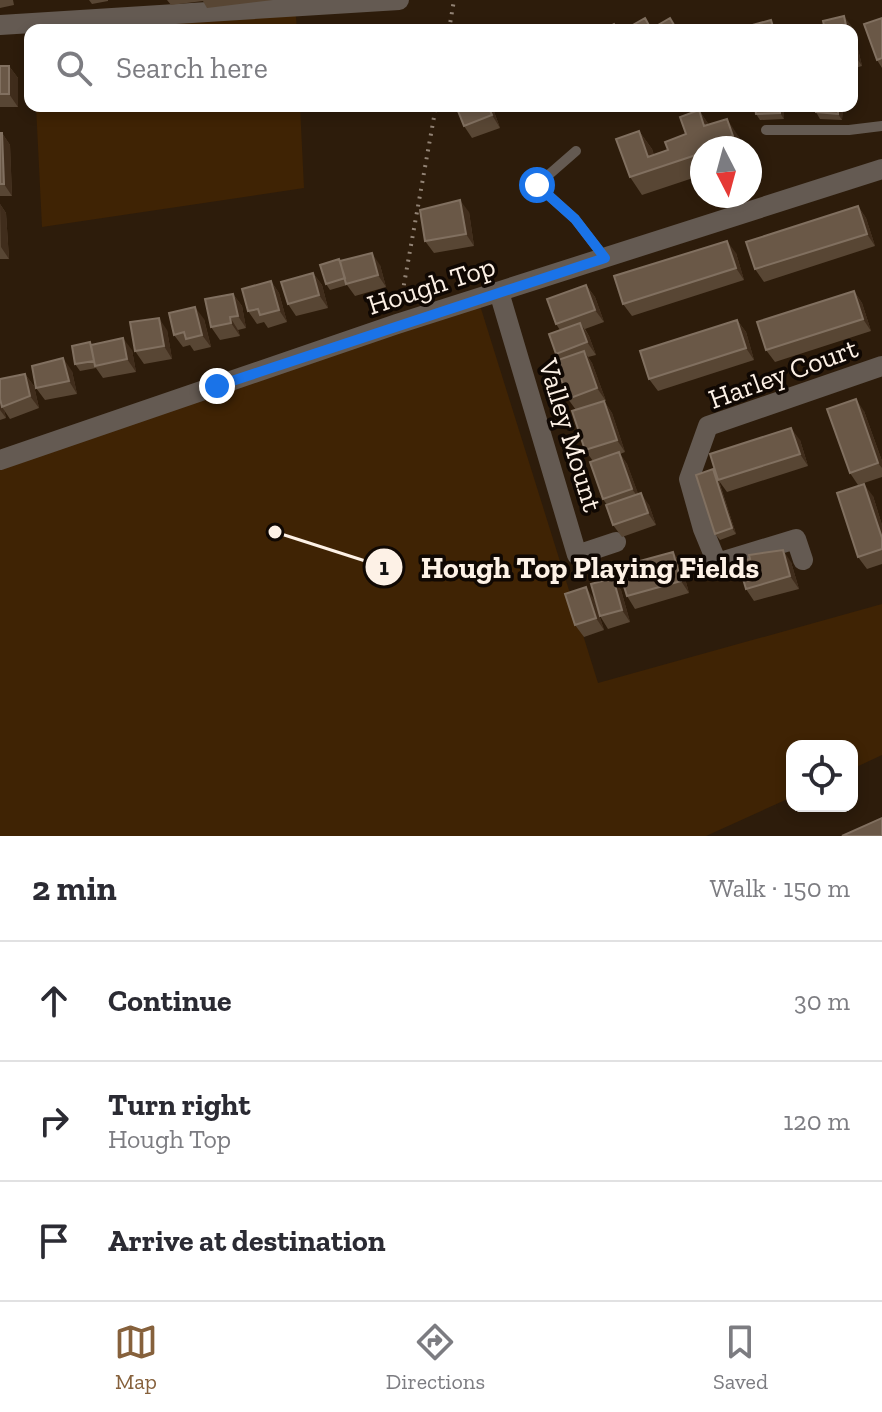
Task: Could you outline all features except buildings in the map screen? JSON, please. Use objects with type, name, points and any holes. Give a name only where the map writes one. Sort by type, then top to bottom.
[{"type":"street","points":[[0,25],[399,0]]},
{"type":"street","name":"Hough Top","points":[[0,460],[397,324],[882,169]]},
{"type":"street","name":"Valley Mount","points":[[499,292],[577,555],[616,542]]},
{"type":"street","name":"Harley Court","points":[[803,560],[796,539],[717,563],[703,529],[689,479],[708,426],[882,366]]},
{"type":"lane","points":[[766,130],[849,130],[882,126]]},
{"type":"lane","points":[[576,151],[537,185],[575,219],[605,258]]},
{"type":"path","points":[[450,24],[454,0]]},
{"type":"path","points":[[397,324],[435,112]]},
{"type":"shaded area","points":[[295,5],[297,24],[95,24]]},
{"type":"shaded area","points":[[36,112],[300,112],[304,188],[42,227]]},
{"type":"shaded area","points":[[478,299],[598,683],[882,604],[882,755],[858,766],[858,740],[786,740],[786,800],[706,836],[0,836],[0,460]]},
{"type":"place","name":"Hough Top Playing Fields","points":[[275,532]]},
{"type":"route","points":[[217,386],[397,324],[605,258],[575,219],[537,185]]}]
